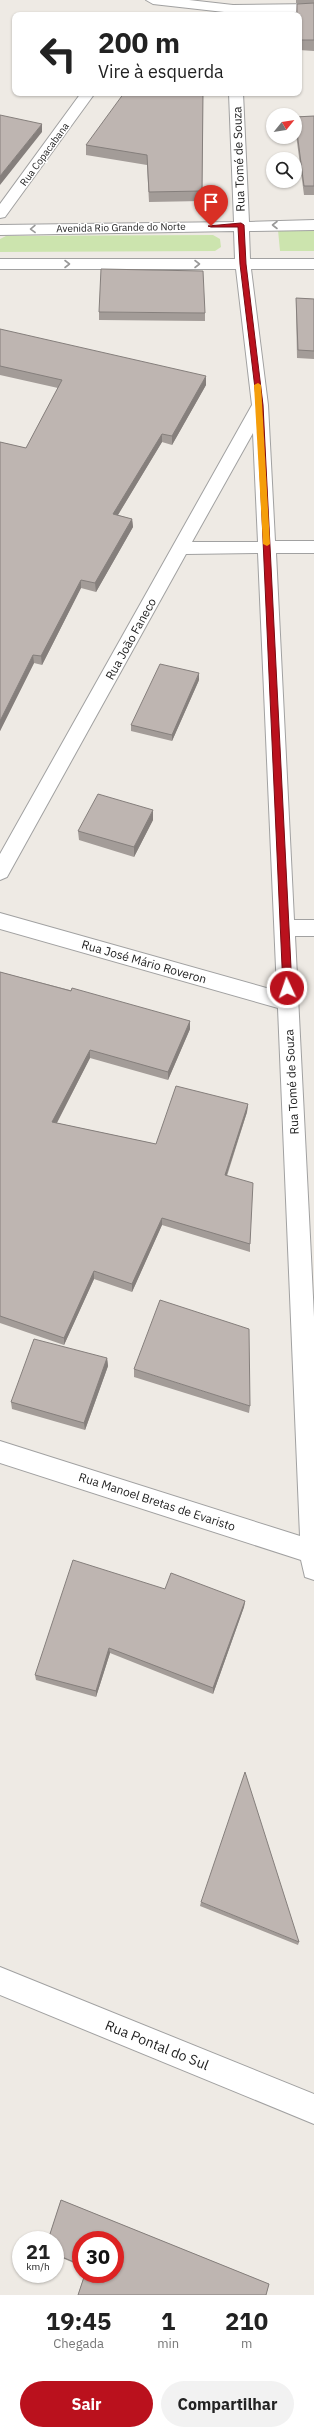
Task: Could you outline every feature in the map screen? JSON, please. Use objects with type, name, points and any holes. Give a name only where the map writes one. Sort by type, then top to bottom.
[{"type":"street","points":[[152,4],[233,8],[314,8]]},
{"type":"street","name":"Rua Copacabana","points":[[0,214],[86,96]]},
{"type":"street","name":"Rua Tomé de Souza","points":[[236,96],[243,264],[260,405],[314,1560]]},
{"type":"street","name":"Avenida Rio Grande do Norte","points":[[0,230],[314,225]]},
{"type":"street","points":[[0,264],[314,264]]},
{"type":"street","name":"Rua João Faneco","points":[[0,872],[260,405]]},
{"type":"street","points":[[181,548],[314,547]]},
{"type":"street","name":"Rua José Mário Roveron","points":[[0,921],[288,1003]]},
{"type":"street","points":[[284,928],[314,928]]},
{"type":"street","name":"Rua Manoel Bretas de Evaristo","points":[[0,1452],[314,1560]]},
{"type":"street","name":"Rua Pontal do Sul","points":[[0,1981],[314,2109]]},
{"type":"green space","points":[[278,230],[314,230],[314,251],[280,251]]},
{"type":"green space","points":[[213,235],[220,239],[221,247],[215,251],[0,252],[0,239],[6,236]]},
{"type":"building","points":[[314,3],[314,40],[302,40],[302,12],[297,12],[297,4]]},
{"type":"building","points":[[122,96],[203,96],[202,191],[149,192],[147,155],[86,145]]},
{"type":"building","points":[[0,115],[42,124],[0,176]]},
{"type":"building","points":[[314,116],[314,186],[304,186],[302,152],[300,152],[299,144],[302,144],[302,117]]},
{"type":"building","points":[[101,269],[203,271],[205,313],[99,312]]},
{"type":"building","points":[[296,298],[314,299],[314,351],[298,350]]},
{"type":"building","points":[[0,329],[206,376],[172,436],[162,434],[113,514],[132,519],[95,583],[81,580],[41,656],[33,655],[0,721],[0,442],[26,448],[62,380],[0,366]]},
{"type":"building","points":[[160,664],[199,673],[172,735],[131,725]]},
{"type":"building","points":[[98,794],[153,810],[134,847],[78,831]]},
{"type":"building","points":[[0,972],[71,991],[72,988],[190,1021],[168,1072],[90,1050],[52,1122],[156,1144],[176,1086],[248,1104],[225,1175],[253,1183],[250,1244],[162,1218],[132,1284],[94,1271],[64,1338],[0,1316]]},
{"type":"building","points":[[160,1300],[249,1329],[250,1406],[134,1369]]},
{"type":"building","points":[[34,1339],[107,1358],[84,1423],[11,1402]]},
{"type":"building","points":[[73,1560],[165,1589],[171,1573],[245,1601],[213,1688],[109,1648],[96,1691],[35,1675]]},
{"type":"building","points":[[245,1772],[299,1942],[201,1902]]},
{"type":"building","points":[[61,2200],[269,2284],[266,2295],[78,2295],[82,2283],[124,2283],[124,2231],[72,2231],[72,2261],[64,2258],[64,2231],[51,2231]]},
{"type":"slow traffic","points":[[258,385],[267,544]]},
{"type":"route","points":[[211,226],[241,225],[243,264],[260,405],[287,988]]}]
